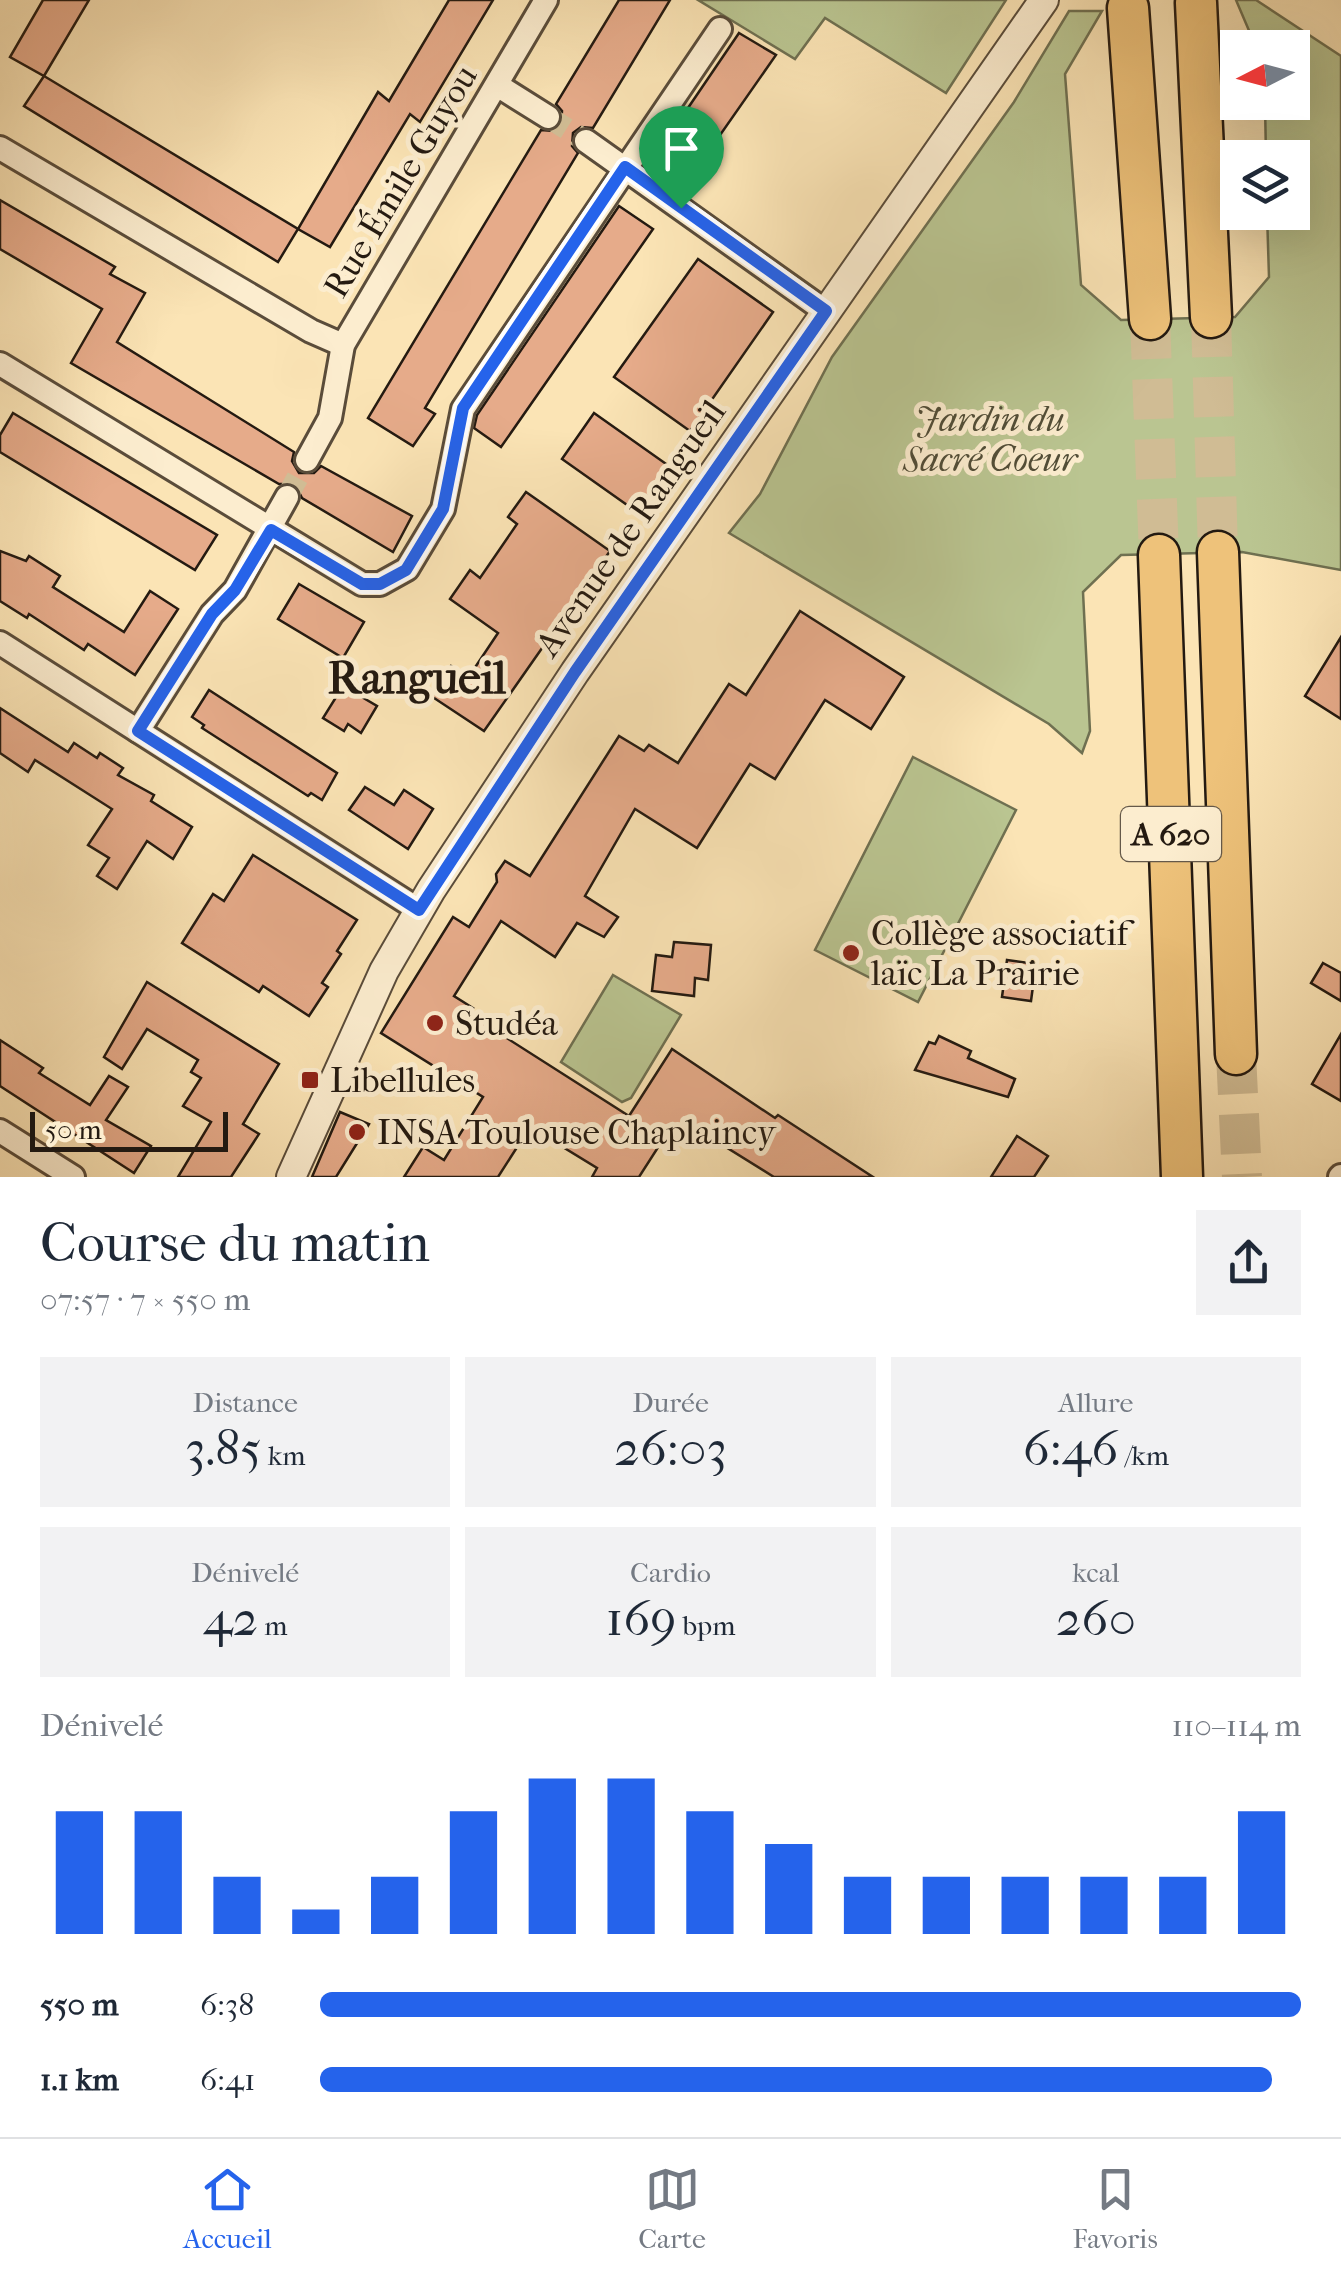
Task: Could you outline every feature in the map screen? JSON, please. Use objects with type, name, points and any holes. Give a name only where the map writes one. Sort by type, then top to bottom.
[{"type":"highway","points":[[1196,3],[1211,318]]},
{"type":"highway","points":[[1128,8],[1150,319]]},
{"type":"highway","name":"A 620","points":[[1218,552],[1236,1054]]},
{"type":"highway","name":"A 620","points":[[1159,555],[1182,1177]]},
{"type":"street","name":"Rue Émile Guyou","points":[[307,460],[330,418],[344,345],[546,0]]},
{"type":"street","name":"Avenue de Rangueil","points":[[290,1177],[345,1051],[419,910],[575,672],[1044,0]]},
{"type":"street","points":[[0,364],[362,584],[380,584],[406,570],[443,509],[463,408],[720,30]]},
{"type":"street","points":[[497,85],[548,117]]},
{"type":"street","points":[[586,140],[826,311]]},
{"type":"street","points":[[0,148],[311,331],[344,345]]},
{"type":"street","points":[[138,731],[212,614],[235,590],[286,497]]},
{"type":"street","points":[[0,643],[419,910]]},
{"type":"street","points":[[0,1131],[74,1177]]},
{"type":"green space","points":[[698,0],[1006,0],[946,93],[825,18],[795,59]]},
{"type":"green space","name":"Jardin du Sacré Coeur","points":[[1236,0],[1256,0],[1302,30],[1249,30]]},
{"type":"green space","name":"Jardin du Sacré Coeur","points":[[1069,11],[1102,11],[1065,74],[1081,285],[1121,320],[1235,317],[1269,277],[1268,230],[1310,230],[1310,140],[1266,140],[1265,120],[1310,120],[1310,36],[1341,56],[1341,570],[1242,552],[1121,555],[1083,592],[1090,731],[1082,753],[1049,724],[729,533],[760,494],[832,357],[1014,102]]},
{"type":"green space","points":[[913,757],[1016,810],[918,1002],[815,950]]},
{"type":"green space","points":[[613,975],[681,1015],[631,1098],[622,1102],[561,1062]]},
{"type":"building","points":[[43,0],[89,0],[44,76],[10,57]]},
{"type":"building","points":[[449,0],[493,0],[420,122],[410,114],[330,247],[298,229],[378,92],[389,101]]},
{"type":"building","points":[[619,0],[670,0],[593,128],[581,127],[573,133],[572,146],[578,153],[425,408],[435,414],[413,446],[368,418],[541,130],[554,131],[561,124],[562,111],[556,104]]},
{"type":"building","points":[[739,33],[776,55],[690,178],[656,155]]},
{"type":"building","points":[[44,76],[298,229],[278,262],[24,106]]},
{"type":"building","points":[[0,200],[115,267],[110,274],[145,293],[117,342],[294,452],[292,461],[299,473],[314,473],[321,466],[412,516],[393,552],[302,498],[295,484],[279,484],[71,363],[102,309],[0,249]]},
{"type":"building","points":[[619,206],[653,229],[501,447],[474,428],[477,415]]},
{"type":"building","points":[[698,259],[773,312],[690,431],[614,377]]},
{"type":"building","points":[[13,413],[217,535],[195,570],[0,452],[0,435]]},
{"type":"building","points":[[594,413],[669,466],[637,512],[562,459]]},
{"type":"building","points":[[526,492],[610,551],[484,731],[431,696],[451,666],[468,678],[498,633],[450,599],[470,570],[480,578],[517,524],[508,517]]},
{"type":"building","points":[[0,551],[26,561],[29,556],[60,576],[53,587],[124,632],[150,591],[178,609],[135,675],[88,644],[84,650],[29,614],[27,618],[0,601]]},
{"type":"building","points":[[299,584],[364,622],[343,658],[278,619]]},
{"type":"building","points":[[800,611],[904,677],[871,729],[825,700],[775,779],[750,764],[697,848],[635,809],[585,896],[618,917],[604,937],[577,923],[555,957],[501,921],[454,996],[473,1008],[469,1014],[629,1116],[672,1049],[873,1177],[774,1177],[687,1123],[682,1130],[673,1124],[639,1177],[592,1177],[597,1168],[530,1127],[498,1177],[404,1177],[423,1147],[444,1160],[483,1097],[381,1033],[453,917],[469,927],[497,882],[496,874],[505,861],[530,876],[619,736],[644,751],[649,745],[678,763],[729,684],[746,695]]},
{"type":"building","points":[[1341,637],[1341,719],[1305,696]]},
{"type":"building","points":[[343,686],[377,706],[361,733],[348,724],[344,731],[323,718]]},
{"type":"building","points":[[209,690],[337,773],[322,800],[311,793],[308,796],[202,728],[204,725],[192,717]]},
{"type":"building","points":[[0,708],[68,752],[74,743],[97,758],[100,753],[123,768],[118,775],[154,795],[151,801],[192,827],[173,859],[147,841],[117,889],[97,876],[109,858],[88,845],[112,809],[35,760],[28,772],[0,753]]},
{"type":"building","points":[[365,787],[394,805],[404,790],[433,809],[408,849],[349,810]]},
{"type":"building","points":[[253,855],[357,920],[322,983],[328,987],[309,1016],[263,986],[259,992],[182,943],[213,894],[224,901]]},
{"type":"building","points":[[674,942],[711,945],[708,980],[695,978],[694,996],[652,991],[656,955],[672,957]]},
{"type":"building","points":[[1007,960],[1036,964],[1031,1001],[1002,997]]},
{"type":"building","points":[[1323,963],[1341,973],[1341,1001],[1311,983]]},
{"type":"building","points":[[147,982],[279,1064],[243,1124],[259,1134],[231,1177],[178,1177],[211,1122],[183,1106],[201,1078],[191,1072],[198,1060],[147,1029],[122,1069],[104,1057]]},
{"type":"building","points":[[1341,1034],[1341,1101],[1312,1084]]},
{"type":"building","points":[[939,1036],[971,1051],[968,1058],[1015,1079],[1008,1097],[915,1070],[929,1042],[935,1044]]},
{"type":"building","points":[[0,1040],[43,1068],[39,1073],[90,1105],[109,1076],[128,1087],[106,1120],[151,1146],[134,1173],[0,1086]]},
{"type":"building","points":[[340,1112],[369,1124],[336,1177],[312,1177]]},
{"type":"building","points":[[1017,1136],[1048,1156],[1034,1177],[991,1177]]},
{"type":"tunnel","points":[[548,117],[586,141]]},
{"type":"tunnel","points":[[1211,317],[1218,552]]},
{"type":"tunnel","points":[[1150,319],[1159,555]]},
{"type":"tunnel","points":[[287,497],[307,460]]},
{"type":"tunnel","points":[[1236,1054],[1242,1177]]},
{"type":"place","name":"Collège associatif laïc La Prairie","points":[[851,953]]},
{"type":"place","name":"Studéa","points":[[435,1023]]},
{"type":"place","name":"Libellules","points":[[310,1080]]},
{"type":"place","name":"INSA Toulouse Chaplaincy","points":[[357,1132]]},
{"type":"district","name":"Rangueil","points":[[417,677]]},
{"type":"route","points":[[625,167],[681,208],[826,311],[575,672],[419,910],[138,731],[212,614],[235,590],[271,530],[362,584],[380,584],[406,570],[443,509],[463,408],[625,167]]}]
